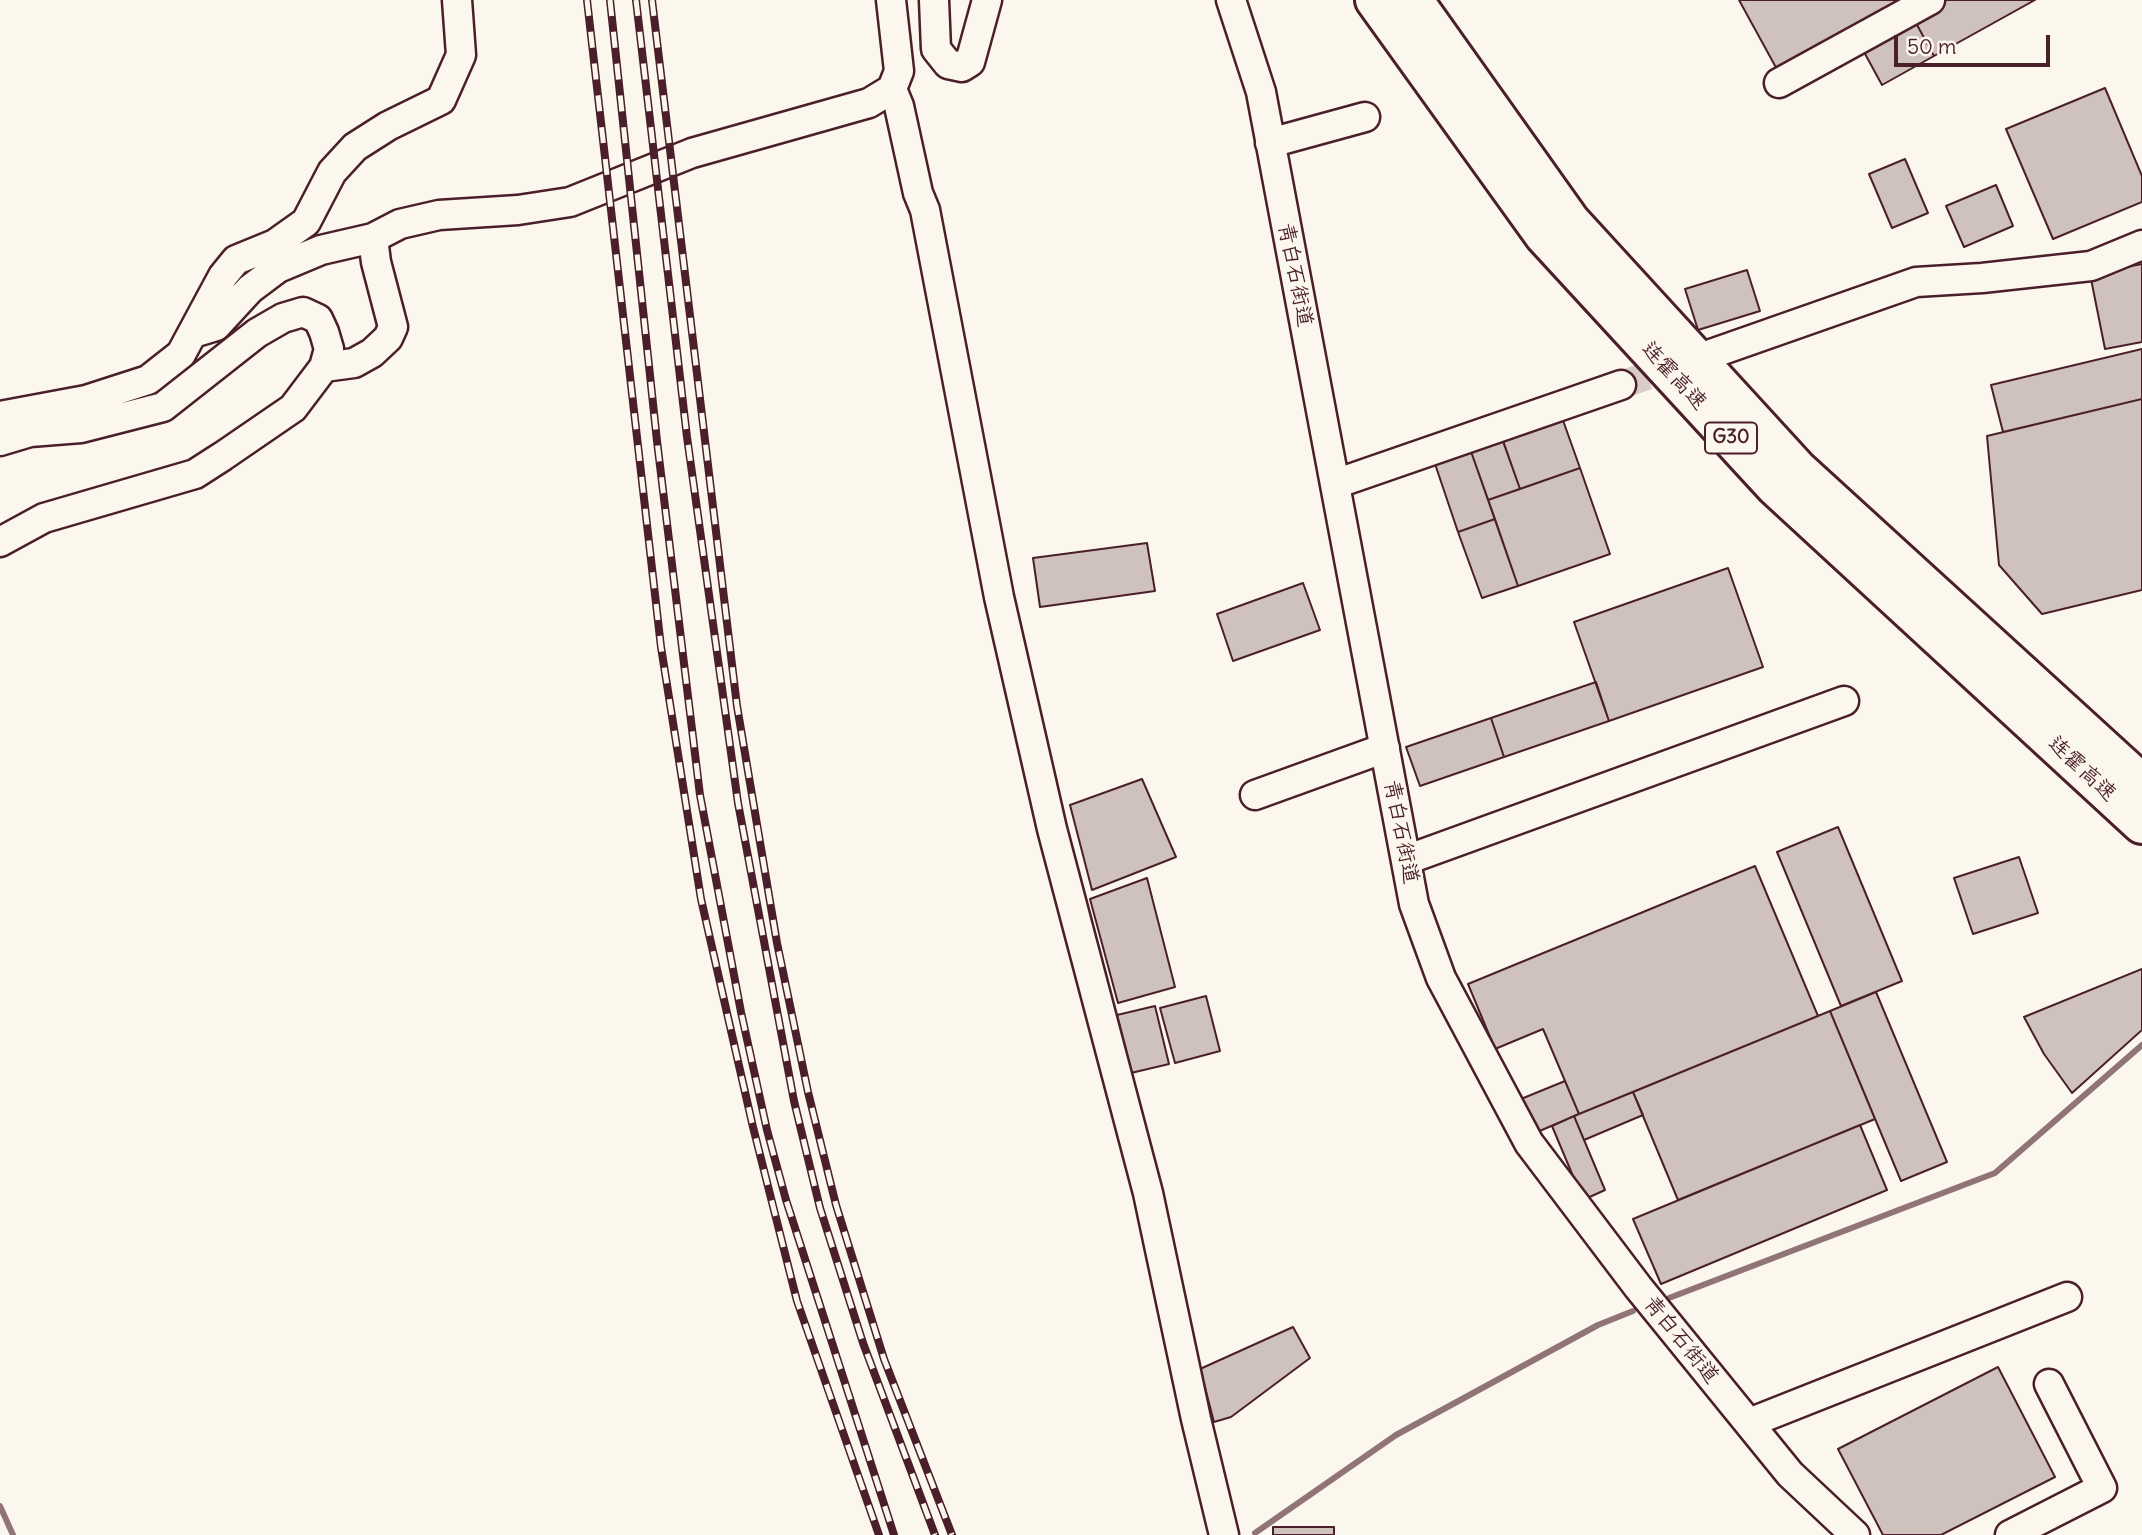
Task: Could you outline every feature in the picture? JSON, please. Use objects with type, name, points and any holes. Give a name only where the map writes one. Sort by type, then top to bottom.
[{"type":"highway","name":"连霍高速","points":[[1375,0],[1544,235],[1775,486],[2142,824]]},
{"type":"highway","name":"连霍高速","points":[[1413,0],[1570,221],[1788,459],[2142,784]]},
{"type":"street","points":[[0,416],[86,400],[148,380],[181,354],[223,276],[236,260],[275,244],[306,222],[332,172],[355,148],[388,126],[441,100],[461,55],[457,0]]},
{"type":"street","points":[[193,333],[216,326],[250,289],[278,268],[321,250],[373,238],[400,224],[439,215],[518,210],[570,202],[692,153],[869,103],[892,89],[899,71],[891,0]]},
{"type":"street","points":[[934,0],[936,49],[948,64],[962,67],[970,62],[987,0]]},
{"type":"street","name":"青白石街道","points":[[1231,0],[1261,92],[1414,904],[1441,978],[1529,1143],[1638,1287],[1790,1474],[1855,1535]]},
{"type":"street","points":[[1779,83],[1930,0]]},
{"type":"street","points":[[892,89],[899,106],[918,193],[925,210],[999,597],[1052,829],[1148,1193],[1224,1535]]},
{"type":"street","points":[[1270,143],[1365,117]]},
{"type":"street","points":[[324,367],[354,363],[388,338],[393,327],[376,262],[373,238]]},
{"type":"street","points":[[1711,354],[1916,282],[2091,266],[2142,245]]},
{"type":"street","points":[[0,441],[30,432],[81,428],[163,407],[257,333],[284,318],[303,312],[318,319],[324,332],[329,349],[324,367],[293,408],[195,474],[44,518],[0,541]]},
{"type":"street","points":[[1335,484],[1621,385]]},
{"type":"street","points":[[1406,860],[1843,701]]},
{"type":"street","points":[[1255,795],[1385,748]]},
{"type":"street","points":[[1749,1423],[2067,1297]]},
{"type":"street","points":[[2010,1535],[2102,1489],[2049,1384]]},
{"type":"building","points":[[1739,0],[1912,0],[1779,73]]},
{"type":"building","points":[[1932,0],[2035,0],[1934,56],[1910,12]]},
{"type":"building","points":[[1910,12],[1934,56],[1882,85],[1858,41]]},
{"type":"building","points":[[2105,88],[2142,176],[2142,202],[2053,239],[2006,129]]},
{"type":"building","points":[[1905,159],[1928,213],[1892,228],[1869,174]]},
{"type":"building","points":[[1996,185],[2013,226],[1964,247],[1946,206]]},
{"type":"building","points":[[2142,264],[2142,342],[2105,349],[2090,274]]},
{"type":"building","points":[[1747,270],[1760,311],[1698,330],[1685,289]]},
{"type":"building","points":[[2142,349],[2142,399],[2003,432],[1991,385]]},
{"type":"building","points":[[2142,399],[2142,590],[2042,614],[1999,565],[1987,436]]},
{"type":"building","points":[[1560,412],[1580,468],[1520,489],[1500,433]]},
{"type":"building","points":[[1500,432],[1520,489],[1488,500],[1468,443]]},
{"type":"building","points":[[1468,443],[1495,519],[1458,532],[1432,455]]},
{"type":"building","points":[[1580,468],[1610,554],[1518,586],[1488,500]]},
{"type":"building","points":[[1495,519],[1518,586],[1482,598],[1458,532]]},
{"type":"building","points":[[1147,543],[1155,591],[1040,607],[1033,558]]},
{"type":"building","points":[[1728,568],[1763,667],[1609,721],[1574,622]]},
{"type":"building","points":[[1303,583],[1320,630],[1233,661],[1217,614]]},
{"type":"building","points":[[1596,682],[1609,721],[1504,757],[1491,718]]},
{"type":"building","points":[[1491,718],[1504,757],[1420,786],[1406,747]]},
{"type":"building","points":[[1142,779],[1176,857],[1092,890],[1070,805]]},
{"type":"building","points":[[1838,827],[1902,981],[1841,1006],[1777,852]]},
{"type":"building","points":[[2019,857],[2038,913],[1973,934],[1954,878]]},
{"type":"building","points":[[1755,866],[1818,1016],[1579,1114],[1543,1029],[1495,1049],[1468,984]]},
{"type":"building","points":[[1147,878],[1175,987],[1118,1003],[1090,899]]},
{"type":"building","points":[[2142,969],[2142,1030],[2072,1093],[2044,1054],[2024,1017]]},
{"type":"building","points":[[1876,992],[1947,1162],[1901,1181],[1830,1011]]},
{"type":"building","points":[[1206,996],[1220,1051],[1175,1063],[1160,1008]]},
{"type":"building","points":[[1155,1006],[1169,1064],[1131,1073],[1117,1015]]},
{"type":"building","points":[[1830,1011],[1875,1119],[1678,1200],[1633,1092]]},
{"type":"building","points":[[1565,1081],[1579,1114],[1535,1133],[1521,1099]]},
{"type":"building","points":[[1633,1092],[1643,1115],[1584,1140],[1574,1116]]},
{"type":"building","points":[[1574,1116],[1605,1190],[1583,1200],[1552,1126]]},
{"type":"building","points":[[1860,1125],[1887,1190],[1661,1284],[1633,1219]]},
{"type":"building","points":[[1293,1327],[1310,1358],[1231,1417],[1214,1422],[1200,1369]]},
{"type":"building","points":[[1998,1367],[2055,1477],[1941,1535],[1883,1535],[1838,1449]]},
{"type":"building","points":[[1273,1527],[1334,1527],[1334,1535],[1273,1535]]},
{"type":"waterway","points":[[1669,1298],[1995,1173],[2142,1045]]},
{"type":"waterway","points":[[1255,1533],[1396,1435],[1598,1325],[1633,1311]]},
{"type":"waterway","points":[[0,1506],[13,1535]]},
{"type":"tunnel","points":[[1621,385],[1681,364]]},
{"type":"railway","points":[[587,0],[661,647],[701,899],[753,1127],[797,1301],[879,1535]]},
{"type":"railway","points":[[610,0],[657,441],[700,795],[741,1012],[767,1130],[786,1200],[894,1535]]},
{"type":"railway","points":[[636,0],[687,437],[738,803],[794,1101],[820,1208],[863,1343],[935,1535]]},
{"type":"railway","points":[[652,0],[737,706],[777,943],[808,1092],[836,1205],[884,1359],[952,1535]]}]
